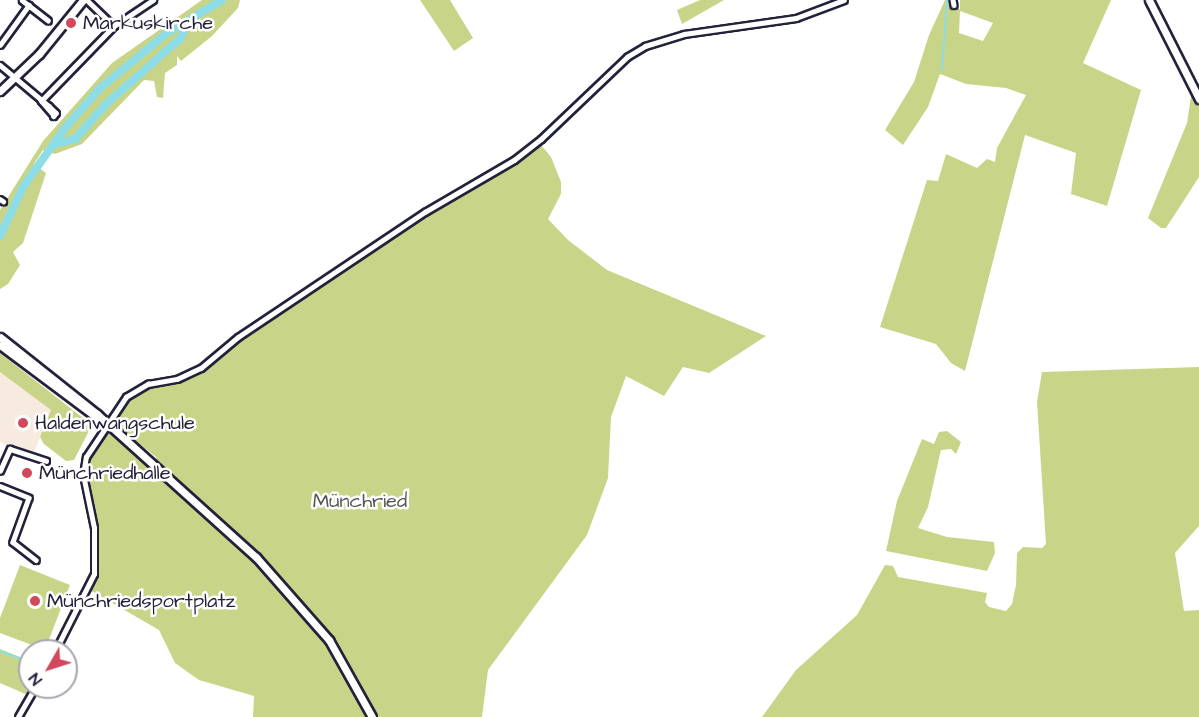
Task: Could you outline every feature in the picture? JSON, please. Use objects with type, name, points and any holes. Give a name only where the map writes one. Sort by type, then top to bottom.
[{"type":"main road","points":[[0,91],[85,0]]},
{"type":"main road","points":[[1149,0],[1199,99]]},
{"type":"main road","points":[[0,337],[204,508],[287,588],[342,659],[372,717]]},
{"type":"main road","points":[[0,345],[105,423]]},
{"type":"street","points":[[22,0],[48,20]]},
{"type":"street","points":[[85,0],[114,26]]},
{"type":"street","points":[[0,65],[41,101],[114,26],[153,0]]},
{"type":"street","points":[[61,639],[94,574],[94,528],[83,475],[86,457],[105,423],[133,391],[189,375],[249,331],[425,212],[533,147],[627,57],[645,46],[684,34],[796,18],[844,0]]},
{"type":"street","points":[[0,45],[28,5]]},
{"type":"street","points":[[0,471],[9,449],[46,461]]},
{"type":"street","points":[[0,486],[29,498],[13,542],[36,560]]},
{"type":"street","points":[[18,717],[28,699]]},
{"type":"shaded area","name":"Haldenwangschule","points":[[0,369],[51,410],[33,455],[0,442]]},
{"type":"green space","points":[[202,0],[240,0],[238,8],[212,36],[181,61],[177,56],[177,65],[165,73],[163,98],[157,97],[154,81],[144,80],[82,144],[55,154],[43,150],[34,164],[46,173],[23,243],[13,252],[20,265],[8,284],[0,289],[0,210],[43,141],[112,63]]},
{"type":"green space","points":[[420,0],[450,0],[473,38],[454,51]]},
{"type":"green space","points":[[700,0],[724,0],[682,24],[677,10]]},
{"type":"green space","points":[[945,0],[953,0],[960,10],[960,0],[1111,0],[1083,63],[1141,90],[1107,206],[1071,194],[1076,153],[1025,135],[965,371],[951,363],[936,344],[880,327],[927,180],[938,181],[946,154],[977,168],[987,159],[995,162],[997,148],[1026,95],[1006,88],[966,84],[940,74],[928,107],[903,145],[885,130],[914,82],[929,35]],"holes":[[[960,11],[993,23],[983,41],[959,33]]]},
{"type":"green space","points":[[1193,83],[1199,83],[1199,177],[1166,228],[1161,228],[1148,218],[1187,123]]},
{"type":"green space","name":"Münchried","points":[[541,145],[551,157],[561,182],[561,194],[548,219],[568,240],[607,270],[766,336],[709,373],[683,367],[664,396],[626,376],[611,417],[608,478],[587,535],[488,670],[482,717],[253,717],[254,696],[199,680],[175,663],[159,630],[88,589],[94,574],[94,528],[83,475],[92,444],[105,423],[159,469],[156,457],[115,424],[114,417],[126,400],[148,386],[189,376],[239,338],[456,193]]},
{"type":"green space","points":[[0,353],[92,425],[74,460],[66,461],[44,444],[40,437],[51,410],[0,372]]},
{"type":"green space","points":[[1199,367],[1199,526],[1175,553],[1184,611],[1199,610],[1199,717],[762,717],[796,670],[857,615],[885,565],[893,566],[898,577],[987,593],[985,602],[989,607],[1006,611],[1012,604],[1016,585],[1017,553],[1023,547],[1042,548],[1046,544],[1037,402],[1042,372]]},
{"type":"green space","points":[[947,431],[961,442],[956,454],[951,449],[941,450],[928,507],[918,528],[947,537],[994,542],[995,553],[987,571],[886,551],[897,501],[922,439],[934,444],[939,432]]},
{"type":"green space","name":"Münchriedsportplatz","points":[[20,565],[70,585],[49,639],[18,640],[0,633],[0,618]]},
{"type":"green space","points":[[0,649],[18,656],[18,691],[0,683]]},
{"type":"waterway","points":[[0,236],[23,187],[65,128],[99,89],[167,33],[222,0]]},
{"type":"waterway","points":[[942,70],[947,0]]},
{"type":"waterway","points":[[161,55],[180,39],[190,19]]},
{"type":"waterway","points":[[54,144],[75,139],[106,104],[157,59]]},
{"type":"waterway","points":[[0,651],[18,658]]},
{"type":"place","name":"Markuskirche","points":[[71,23]]},
{"type":"place","name":"Haldenwangschule","points":[[23,423]]},
{"type":"place","name":"Münchriedhalle","points":[[27,473]]},
{"type":"place","name":"Münchriedsportplatz","points":[[35,601]]}]
